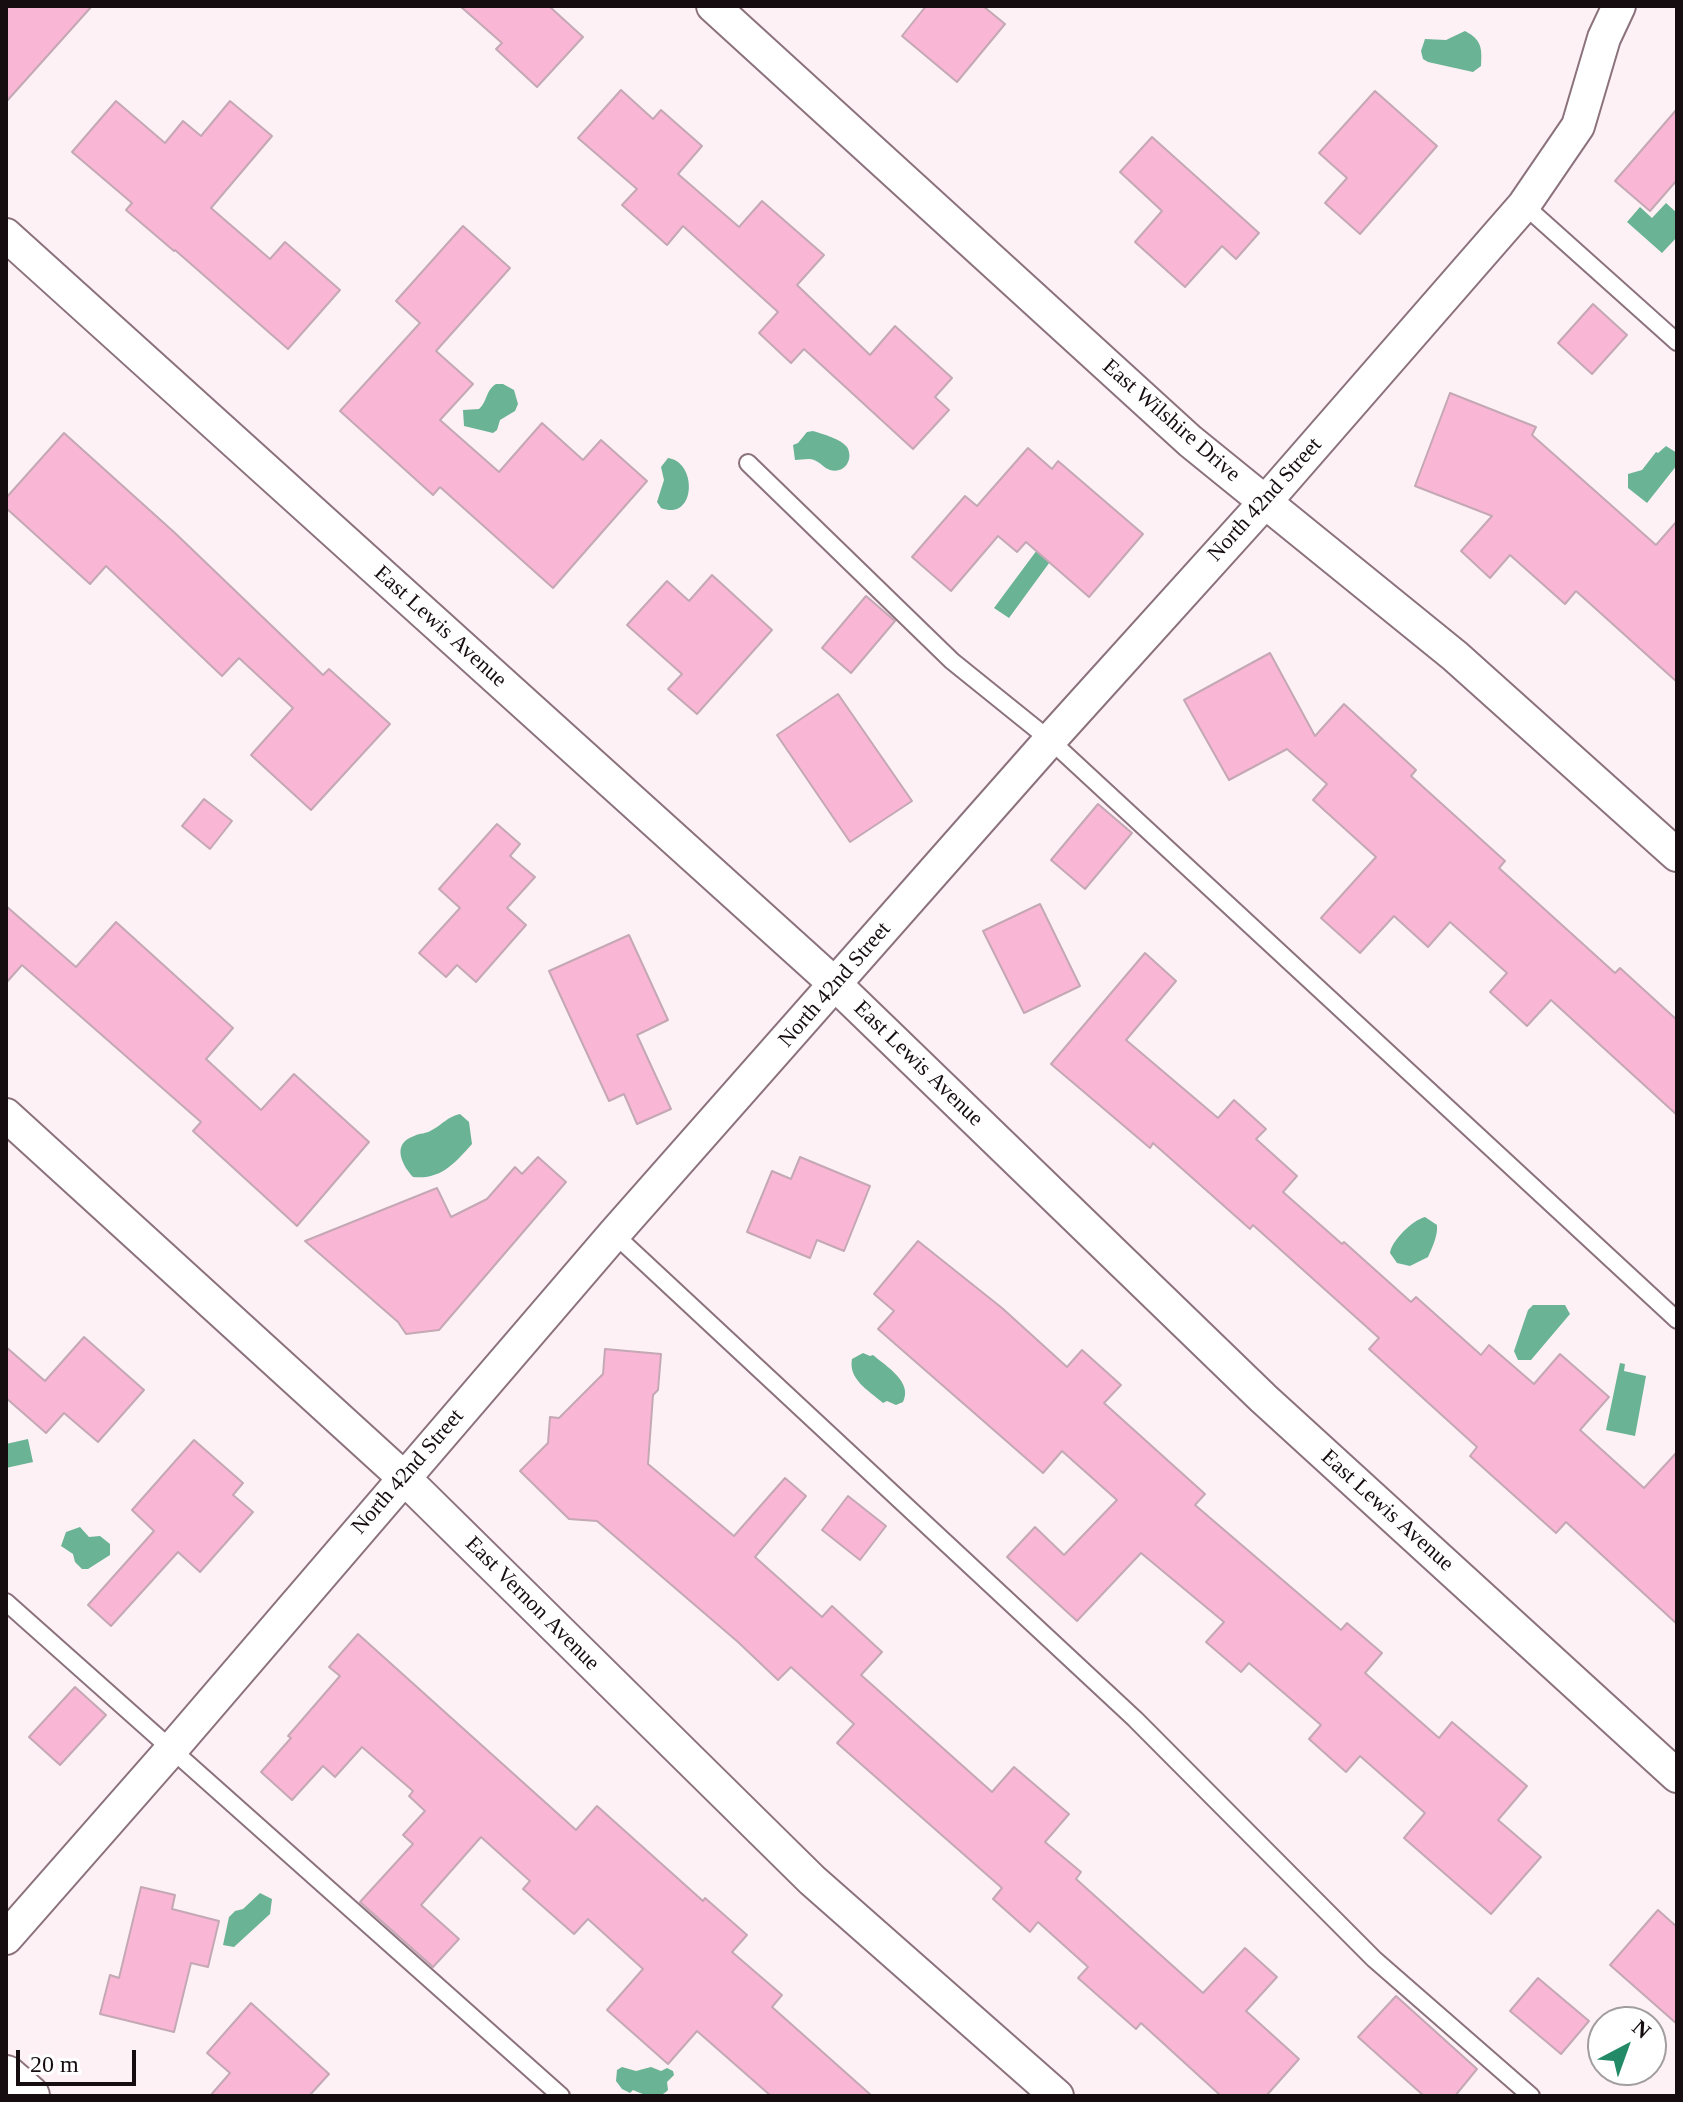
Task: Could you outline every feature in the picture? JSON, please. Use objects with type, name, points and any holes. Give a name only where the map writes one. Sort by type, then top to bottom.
[{"type":"street","name":"East Wilshire Drive","points":[[713,6],[1190,441],[1455,656],[1677,855]]},
{"type":"street","name":"North 42nd Street","points":[[6,1938],[614,1234],[1050,740],[1266,501],[1524,205],[1578,126],[1604,38],[1619,6]]},
{"type":"street","name":"East Lewis Avenue","points":[[6,235],[836,985],[1263,1398],[1677,1776]]},
{"type":"street","name":"East Vernon Avenue","points":[[6,1115],[403,1477],[812,1880],[1057,2096]]},
{"type":"street","points":[[6,2076],[29,2096]]},
{"type":"lane","points":[[1524,205],[1677,342]]},
{"type":"lane","points":[[748,463],[952,661],[1050,740],[1677,1320]]},
{"type":"lane","points":[[614,1234],[1135,1719],[1374,1959],[1531,2096]]},
{"type":"lane","points":[[6,1602],[561,2096]]},
{"type":"shaded area","points":[[1465,31],[1478,41],[1481,49],[1481,66],[1473,72],[1423,59],[1421,51],[1425,39],[1446,40]]},
{"type":"shaded area","points":[[1666,203],[1677,213],[1677,237],[1662,253],[1627,222],[1640,207],[1652,218]]},
{"type":"shaded area","points":[[496,384],[514,390],[518,404],[515,411],[500,420],[493,433],[464,426],[463,410],[479,409]]},
{"type":"shaded area","points":[[807,432],[836,439],[847,447],[849,461],[844,468],[835,471],[812,459],[795,460],[793,445]]},
{"type":"shaded area","points":[[1666,446],[1677,453],[1677,465],[1647,503],[1628,488],[1628,474],[1642,470],[1656,452]]},
{"type":"shaded area","points":[[668,458],[678,462],[688,479],[687,499],[681,507],[673,510],[661,508],[657,502],[664,480],[661,467]]},
{"type":"shaded area","points":[[1057,523],[1071,533],[1009,618],[994,608]]},
{"type":"shaded area","points":[[460,1114],[469,1122],[472,1144],[453,1164],[439,1173],[413,1177],[402,1161],[403,1144]]},
{"type":"shaded area","points":[[1425,1217],[1437,1225],[1436,1238],[1428,1257],[1410,1266],[1397,1263],[1390,1253],[1395,1242],[1409,1226]]},
{"type":"shaded area","points":[[1533,1305],[1565,1305],[1570,1314],[1531,1360],[1518,1360],[1514,1351],[1528,1310]]},
{"type":"shaded area","points":[[863,1353],[873,1355],[902,1382],[903,1402],[896,1405],[887,1401],[883,1403],[860,1384],[853,1372],[852,1359]]},
{"type":"shaded area","points":[[1620,1363],[1625,1364],[1624,1371],[1646,1376],[1635,1436],[1606,1430]]},
{"type":"shaded area","points":[[28,1439],[33,1462],[6,1468],[6,1444]]},
{"type":"shaded area","points":[[80,1527],[89,1537],[100,1536],[110,1544],[110,1555],[88,1569],[82,1569],[75,1562],[73,1554],[61,1546],[66,1532]]},
{"type":"shaded area","points":[[260,1893],[272,1899],[270,1914],[234,1947],[223,1945],[229,1917]]},
{"type":"shaded area","points":[[622,2067],[636,2071],[651,2067],[661,2071],[667,2068],[674,2075],[667,2082],[668,2090],[660,2095],[646,2095],[633,2090],[630,2093],[616,2081],[617,2070]]},
{"type":"building","points":[[6,6],[92,6],[6,102]]},
{"type":"building","points":[[460,6],[549,6],[583,37],[537,87],[496,49],[502,43]]},
{"type":"building","points":[[926,6],[983,6],[1005,24],[957,82],[902,36]]},
{"type":"building","points":[[621,90],[653,119],[661,110],[702,146],[678,174],[739,227],[762,201],[824,255],[797,285],[870,355],[895,326],[952,378],[935,397],[949,410],[913,449],[804,349],[791,363],[759,333],[778,312],[683,226],[667,245],[622,205],[637,189],[578,138]]},
{"type":"building","points":[[1375,91],[1437,146],[1360,234],[1325,203],[1347,178],[1319,153]]},
{"type":"building","points":[[116,101],[165,143],[183,121],[201,136],[230,101],[272,136],[211,208],[270,259],[285,242],[340,290],[288,349],[126,210],[132,203],[72,152]]},
{"type":"building","points":[[1677,109],[1677,180],[1650,211],[1615,181]]},
{"type":"building","points":[[1152,137],[1259,233],[1236,259],[1222,246],[1185,287],[1135,242],[1162,211],[1120,172]]},
{"type":"building","points":[[463,226],[510,268],[436,351],[473,384],[440,420],[499,472],[542,423],[583,460],[601,440],[647,481],[553,588],[440,487],[433,495],[340,411],[420,323],[396,301]]},
{"type":"building","points":[[1593,304],[1627,335],[1592,374],[1558,343]]},
{"type":"building","points":[[1450,393],[1536,427],[1532,435],[1656,545],[1677,521],[1677,682],[1576,591],[1565,604],[1510,555],[1490,578],[1461,551],[1492,516],[1415,486]]},
{"type":"building","points":[[64,433],[175,533],[323,675],[329,669],[390,724],[311,810],[251,755],[293,708],[239,658],[222,676],[106,566],[90,584],[6,508],[6,498]]},
{"type":"building","points":[[1028,448],[1052,469],[1058,461],[1143,534],[1089,597],[1026,542],[1017,552],[998,536],[951,591],[912,557],[965,496],[977,506]]},
{"type":"building","points":[[712,575],[772,630],[697,714],[668,689],[682,674],[627,625],[667,581],[689,601]]},
{"type":"building","points":[[866,596],[895,621],[851,673],[822,648]]},
{"type":"building","points":[[1270,653],[1315,736],[1344,704],[1416,770],[1411,776],[1505,861],[1499,868],[1615,973],[1620,968],[1677,1020],[1677,1115],[1551,1000],[1527,1026],[1490,992],[1507,973],[1450,922],[1428,947],[1394,916],[1360,953],[1321,918],[1376,857],[1313,800],[1327,784],[1287,749],[1229,780],[1184,700]]},
{"type":"building","points":[[838,694],[912,801],[850,842],[777,735]]},
{"type":"building","points":[[204,799],[232,821],[210,849],[182,826]]},
{"type":"building","points":[[1098,804],[1132,833],[1085,889],[1051,860]]},
{"type":"building","points":[[497,824],[520,844],[510,856],[535,877],[507,908],[526,925],[476,982],[457,965],[446,977],[419,953],[460,908],[439,889]]},
{"type":"building","points":[[1040,904],[1080,986],[1024,1013],[983,931]]},
{"type":"building","points":[[6,906],[76,967],[116,922],[233,1028],[206,1059],[261,1110],[294,1074],[369,1142],[297,1226],[193,1131],[201,1122],[22,965],[6,983]]},
{"type":"building","points":[[629,935],[668,1020],[637,1035],[671,1109],[637,1124],[624,1094],[609,1101],[549,971]]},
{"type":"building","points":[[1145,953],[1176,981],[1126,1040],[1218,1118],[1234,1100],[1266,1129],[1256,1139],[1297,1176],[1283,1192],[1411,1302],[1416,1297],[1481,1355],[1489,1345],[1534,1384],[1560,1354],[1609,1397],[1580,1430],[1644,1488],[1677,1452],[1677,1624],[1566,1522],[1556,1533],[1470,1456],[1477,1447],[1369,1349],[1379,1338],[1253,1225],[1250,1229],[1153,1143],[1150,1148],[1051,1064]]},
{"type":"building","points":[[538,1157],[566,1182],[439,1330],[406,1334],[398,1322],[305,1241],[437,1188],[451,1217],[487,1199],[515,1167],[522,1174]]},
{"type":"building","points":[[800,1157],[870,1186],[844,1251],[817,1240],[810,1258],[747,1232],[772,1171],[791,1179]]},
{"type":"building","points":[[918,1241],[1002,1308],[1067,1367],[1082,1350],[1121,1385],[1104,1403],[1205,1494],[1195,1505],[1341,1630],[1347,1623],[1382,1653],[1365,1673],[1439,1738],[1452,1722],[1527,1786],[1498,1820],[1541,1857],[1491,1914],[1404,1838],[1425,1813],[1360,1756],[1346,1772],[1309,1739],[1321,1725],[1249,1663],[1241,1672],[1206,1642],[1224,1622],[1141,1553],[1077,1621],[1007,1557],[1035,1527],[1064,1555],[1117,1500],[1062,1451],[1043,1473],[878,1329],[894,1311],[874,1294]]},
{"type":"building","points":[[84,1337],[144,1390],[98,1442],[64,1413],[46,1433],[6,1398],[6,1347],[45,1381]]},
{"type":"building","points":[[605,1349],[661,1354],[658,1390],[653,1395],[648,1464],[734,1536],[785,1478],[806,1496],[755,1557],[822,1617],[832,1606],[882,1652],[861,1675],[992,1792],[1014,1767],[1069,1814],[1045,1842],[1081,1872],[1076,1879],[1203,1993],[1245,1948],[1277,1977],[1246,2011],[1299,2059],[1266,2096],[1221,2096],[1141,2023],[1136,2029],[1078,1978],[1088,1967],[1038,1922],[1030,1932],[993,1899],[1002,1888],[837,1743],[854,1724],[791,1667],[778,1680],[597,1521],[569,1519],[520,1471],[548,1443],[550,1417],[559,1418],[603,1374]]},
{"type":"building","points":[[194,1440],[243,1483],[233,1495],[253,1512],[200,1572],[178,1552],[111,1626],[88,1605],[154,1531],[132,1510]]},
{"type":"building","points":[[848,1496],[886,1526],[860,1560],[822,1530]]},
{"type":"building","points":[[358,1634],[576,1830],[597,1806],[703,1901],[705,1898],[747,1935],[732,1952],[782,1995],[772,2007],[872,2096],[771,2096],[697,2031],[668,2064],[607,2010],[643,1969],[588,1919],[574,1934],[523,1889],[530,1881],[481,1837],[421,1905],[459,1939],[433,1967],[360,1902],[413,1844],[403,1835],[425,1811],[409,1796],[413,1791],[362,1747],[335,1777],[323,1766],[292,1800],[261,1772],[340,1676],[329,1667]]},
{"type":"building","points":[[75,1687],[106,1715],[60,1765],[29,1737]]},
{"type":"building","points":[[141,1887],[175,1895],[172,1909],[219,1921],[208,1967],[191,1963],[174,2032],[100,2014],[110,1975],[119,1978]]},
{"type":"building","points":[[1658,1910],[1677,1927],[1677,2024],[1667,2015],[1667,2006],[1657,2006],[1610,1965]]},
{"type":"building","points":[[1538,1978],[1587,2019],[1587,2023],[1561,2054],[1510,2011]]},
{"type":"building","points":[[1396,1996],[1477,2069],[1455,2096],[1424,2096],[1358,2037]]},
{"type":"building","points":[[251,2003],[329,2074],[309,2096],[210,2096],[230,2073],[207,2053]]}]
